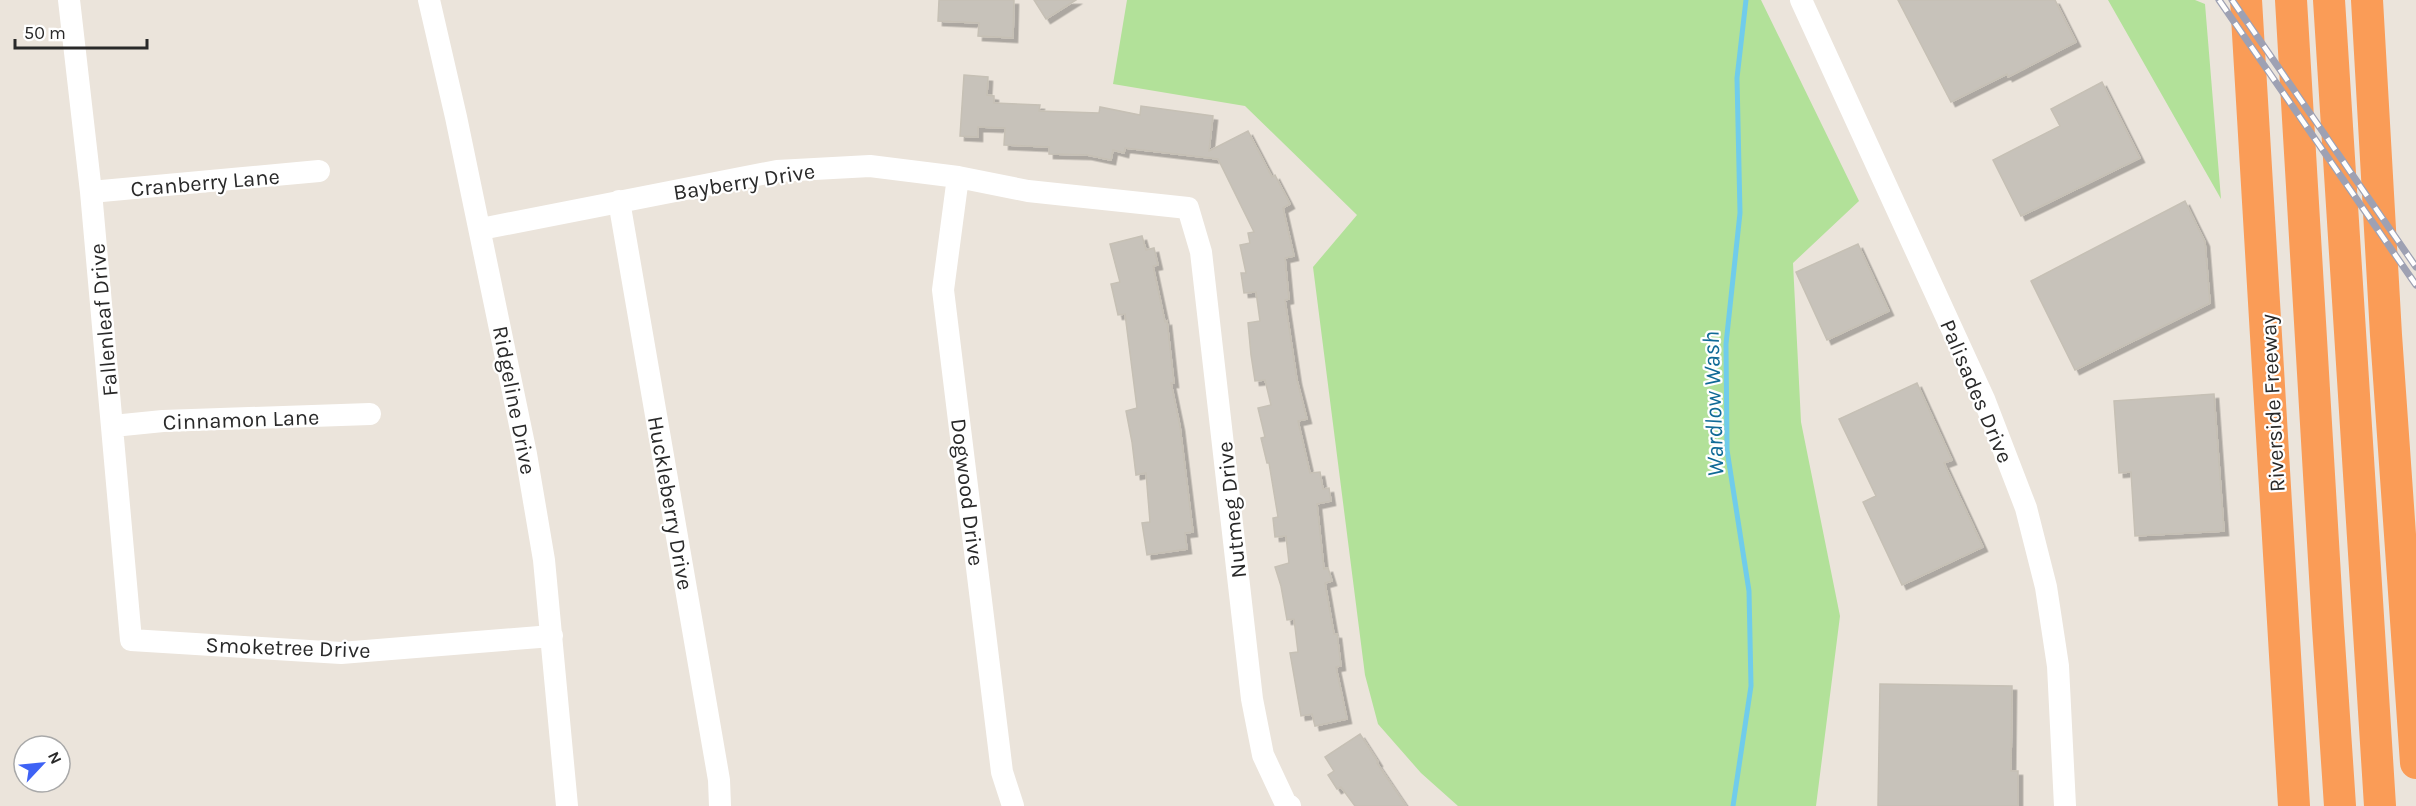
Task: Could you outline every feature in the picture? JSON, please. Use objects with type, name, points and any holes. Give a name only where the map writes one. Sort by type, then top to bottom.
[{"type":"highway","name":"Riverside Freeway","points":[[2246,0],[2294,806]]},
{"type":"highway","points":[[2291,0],[2340,806]]},
{"type":"highway","points":[[2329,0],[2380,806]]},
{"type":"highway","points":[[2367,0],[2386,335],[2416,763]]},
{"type":"street","name":"Fallenleaf Drive","points":[[69,0],[91,192],[131,640]]},
{"type":"street","name":"Ridgeline Drive","points":[[429,0],[481,229],[526,454],[544,560],[567,806]]},
{"type":"street","name":"Palisades Drive","points":[[1801,0],[1984,399],[2026,508],[2046,587],[2058,666],[2065,806]]},
{"type":"street","name":"Bayberry Drive","points":[[481,229],[777,171],[870,166],[958,177],[1028,191],[1188,208]]},
{"type":"street","name":"Cranberry Lane","points":[[91,192],[319,171]]},
{"type":"street","name":"Dogwood Drive","points":[[958,177],[943,290],[1002,772],[1012,806]]},
{"type":"street","name":"Huckleberry Drive","points":[[619,201],[719,780],[720,806]]},
{"type":"street","name":"Nutmeg Drive","points":[[1188,208],[1201,252],[1252,699],[1263,755],[1285,802],[1290,806]]},
{"type":"street","name":"Cinnamon Lane","points":[[113,426],[163,421],[370,414]]},
{"type":"street","name":"Smoketree Drive","points":[[131,640],[341,653],[552,636]]},
{"type":"green space","points":[[1127,0],[1761,0],[1859,201],[1793,263],[1801,422],[1840,616],[1816,806],[1458,806],[1421,773],[1378,724],[1365,675],[1313,267],[1357,215],[1245,106],[1113,84]]},
{"type":"green space","points":[[2108,0],[2195,0],[2205,4],[2221,199]]},
{"type":"building","points":[[939,0],[1014,0],[1013,38],[978,36],[979,23],[938,21]]},
{"type":"building","points":[[1034,0],[1076,0],[1046,19]]},
{"type":"building","points":[[1898,0],[2055,0],[2076,42],[2008,77],[2007,74],[1951,102]]},
{"type":"building","points":[[964,75],[988,77],[987,95],[994,96],[994,103],[1040,105],[1039,111],[1099,113],[1100,107],[1140,115],[1141,106],[1213,116],[1209,151],[1248,131],[1272,177],[1275,175],[1290,204],[1283,208],[1294,256],[1285,258],[1289,299],[1285,300],[1297,380],[1307,419],[1298,421],[1310,473],[1320,472],[1323,489],[1329,488],[1331,501],[1317,504],[1324,569],[1328,568],[1332,581],[1325,583],[1334,634],[1337,634],[1341,666],[1336,667],[1347,719],[1315,726],[1312,714],[1301,716],[1290,653],[1298,652],[1294,619],[1287,620],[1275,567],[1289,563],[1286,536],[1275,537],[1273,518],[1278,517],[1269,463],[1267,463],[1261,438],[1265,437],[1258,408],[1271,405],[1265,380],[1255,381],[1251,355],[1248,323],[1260,321],[1256,292],[1244,293],[1241,273],[1246,273],[1240,245],[1250,243],[1248,233],[1254,232],[1218,159],[1125,148],[1124,153],[1113,150],[1111,160],[1087,155],[1049,154],[1049,147],[1004,145],[1005,128],[978,127],[978,137],[960,136]]},
{"type":"building","points":[[2102,82],[2140,158],[2021,216],[1993,160],[2060,126],[2051,109]]},
{"type":"building","points":[[2185,201],[2205,242],[2210,303],[2075,370],[2031,281]]},
{"type":"building","points":[[1142,236],[1146,250],[1154,248],[1158,265],[1153,266],[1165,322],[1167,321],[1174,383],[1171,383],[1180,426],[1193,532],[1185,533],[1187,549],[1147,555],[1142,523],[1150,522],[1146,473],[1136,475],[1126,411],[1137,408],[1125,314],[1118,315],[1111,284],[1120,282],[1110,244]]},
{"type":"building","points":[[1858,244],[1889,311],[1827,340],[1796,272]]},
{"type":"building","points":[[1917,383],[1952,460],[1944,463],[1983,547],[1902,585],[1863,502],[1876,496],[1839,419]]},
{"type":"building","points":[[2214,394],[2224,531],[2135,536],[2131,472],[2119,473],[2114,401]]},
{"type":"building","points":[[1880,684],[2012,686],[2011,771],[2018,771],[2018,806],[1878,806]]},
{"type":"building","points":[[1360,734],[1406,806],[1355,806],[1341,787],[1337,789],[1328,775],[1334,771],[1325,757]]},
{"type":"waterway","name":"Wardlow Wash","points":[[1733,806],[1751,686],[1749,591],[1727,450],[1726,344],[1740,213],[1737,78],[1746,0]]},
{"type":"railway","points":[[2219,0],[2416,285]]},
{"type":"railway","points":[[2232,0],[2416,267]]}]
